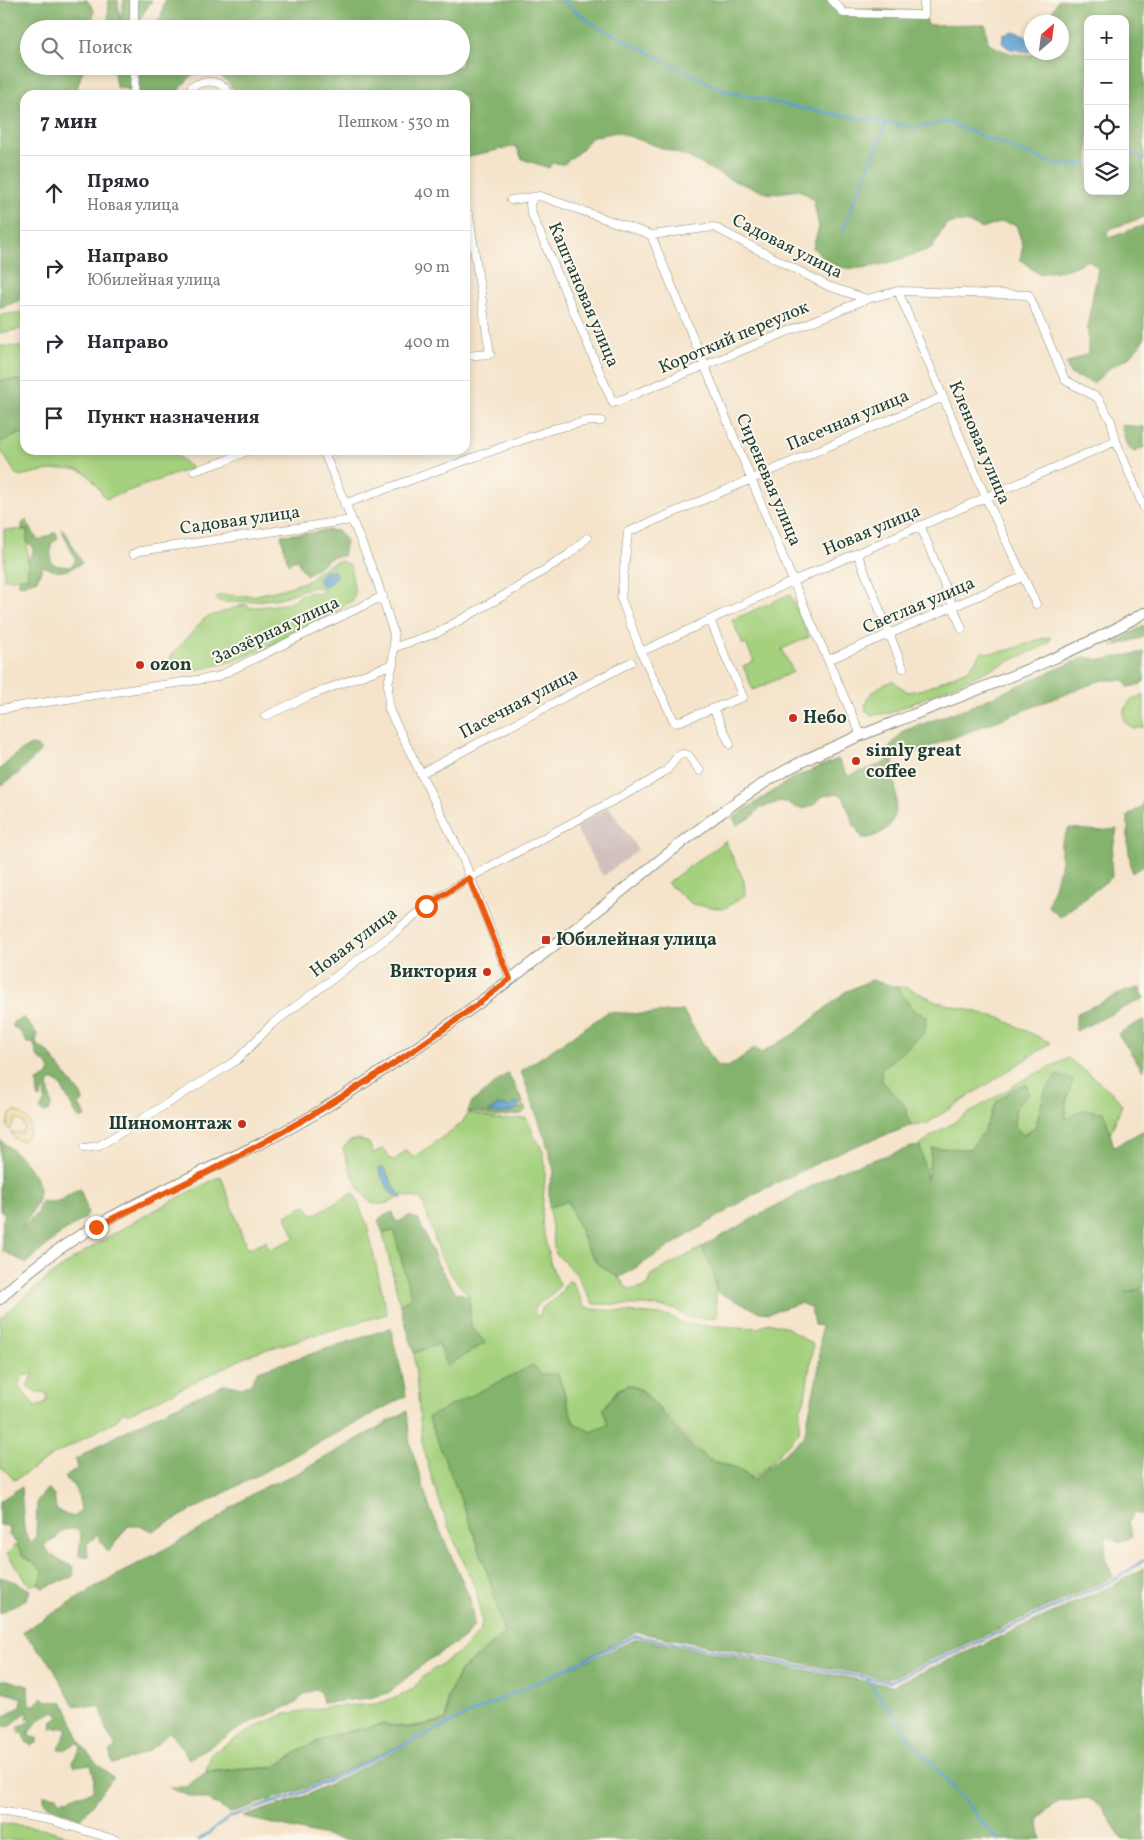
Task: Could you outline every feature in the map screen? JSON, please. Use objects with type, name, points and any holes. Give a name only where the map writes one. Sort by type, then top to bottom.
[{"type":"main road","points":[[0,1299],[40,1263],[96,1227],[244,1153],[368,1081],[510,979],[574,930],[645,870],[725,810],[790,768],[861,735],[1028,669],[1097,638],[1144,613]]},
{"type":"street","points":[[134,0],[134,20]]},
{"type":"street","points":[[832,0],[844,13],[924,15],[924,0]]},
{"type":"street","points":[[134,90],[135,75]]},
{"type":"street","points":[[190,90],[192,86],[211,81],[220,85],[225,90]]},
{"type":"street","name":"Садовая улица","points":[[511,200],[540,196],[550,198],[651,235],[714,227],[828,286],[867,299]]},
{"type":"street","name":"Каштановая улица","points":[[533,198],[530,204],[531,212],[613,403]]},
{"type":"street","points":[[470,222],[490,354],[470,356]]},
{"type":"street","name":"Сиреневая улица","points":[[651,235],[793,581],[861,735]]},
{"type":"street","points":[[867,299],[898,291],[1025,293],[1030,297],[1065,380],[1098,398],[1110,421],[1116,441],[1144,508]]},
{"type":"street","name":"Кленовая улица","points":[[898,291],[986,498],[1036,604]]},
{"type":"street","name":"Короткий переулок","points":[[613,403],[867,299]]},
{"type":"street","name":"Пасечная улица","points":[[641,652],[621,598],[628,532],[943,397]]},
{"type":"street","points":[[344,504],[553,429],[601,421]]},
{"type":"street","name":"Новая улица","points":[[641,652],[793,581],[858,555],[1116,441]]},
{"type":"street","points":[[194,471],[238,455]]},
{"type":"street","points":[[325,455],[383,596],[394,634],[393,664],[388,683],[389,710],[462,856],[510,979]]},
{"type":"street","name":"Садовая улица","points":[[133,554],[149,549],[351,520]]},
{"type":"street","points":[[921,527],[962,629]]},
{"type":"street","points":[[395,647],[437,633],[510,592],[568,555],[587,538]]},
{"type":"street","points":[[858,555],[903,668]]},
{"type":"street","name":"Светлая улица","points":[[828,660],[891,635],[1022,577]]},
{"type":"street","name":"Заозёрная улица","points":[[0,709],[217,677],[383,596]]},
{"type":"street","points":[[641,652],[675,723],[714,710],[743,697],[710,620]]},
{"type":"street","name":"Пасечная улица","points":[[422,773],[631,662]]},
{"type":"street","points":[[265,716],[311,695],[393,664]]},
{"type":"street","points":[[714,710],[730,744]]},
{"type":"street","name":"Новая улица","points":[[84,1148],[99,1146],[237,1060],[287,1012],[394,933],[426,906],[469,878],[650,781],[667,770],[677,757],[682,754],[688,755],[700,771]]},
{"type":"street","points":[[0,1811],[50,1820],[116,1840]]},
{"type":"shaded area","points":[[609,807],[638,850],[603,876],[575,827]]},
{"type":"green space","points":[[0,0],[87,0],[94,10],[92,20],[20,20],[20,75],[81,75],[77,90],[20,90],[20,300],[0,308]]},
{"type":"green space","points":[[108,0],[118,0],[120,20],[109,20]]},
{"type":"green space","points":[[124,0],[152,0],[139,20],[120,20]]},
{"type":"green space","points":[[165,0],[837,0],[846,9],[923,11],[928,25],[985,24],[988,42],[1007,52],[1024,55],[1024,60],[1069,60],[1069,15],[1050,15],[1058,0],[1144,0],[1144,217],[1110,229],[1106,235],[1112,237],[1144,225],[1144,339],[1130,357],[1111,367],[1094,383],[1070,374],[1066,364],[1088,353],[1088,322],[1098,269],[1089,260],[1068,269],[1038,274],[1020,259],[1023,246],[1016,225],[1002,222],[982,229],[965,222],[946,224],[932,248],[870,267],[845,268],[831,264],[813,248],[819,227],[813,198],[799,190],[770,194],[731,180],[688,157],[617,132],[592,137],[581,150],[564,164],[552,163],[549,168],[522,159],[516,146],[470,156],[470,90],[234,90],[228,82],[219,75],[470,75],[470,20],[159,20]]},
{"type":"green space","points":[[114,75],[133,75],[131,90],[116,87]]},
{"type":"green space","points":[[139,75],[192,75],[180,90],[138,90]]},
{"type":"green space","points":[[20,313],[20,329],[0,333],[0,315]]},
{"type":"green space","points":[[0,346],[20,347],[20,380],[0,380]]},
{"type":"green space","points":[[0,380],[20,380],[20,434],[0,442]]},
{"type":"green space","points":[[1121,425],[1144,427],[1144,447],[1134,452],[1127,447]]},
{"type":"green space","points":[[20,434],[20,455],[176,455],[192,468],[106,499],[90,477],[81,471],[63,469],[17,476],[0,449],[0,442]]},
{"type":"green space","points":[[26,520],[38,541],[56,532],[58,538],[51,544],[51,561],[55,565],[69,567],[75,563],[75,558],[61,529],[65,531],[82,563],[62,571],[43,566],[37,580],[22,585],[17,583],[18,578],[28,578],[28,559],[33,553],[32,546],[27,542],[27,530],[22,530],[22,524]]},
{"type":"green space","points":[[4,530],[27,530],[28,578],[4,579]]},
{"type":"green space","points":[[324,530],[338,531],[346,541],[343,556],[332,557],[306,575],[296,559],[288,564],[281,535],[312,533]]},
{"type":"green space","points":[[341,561],[350,565],[355,592],[353,600],[342,608],[280,641],[236,660],[190,670],[167,671],[163,665],[205,618],[246,604],[249,608],[285,604],[297,600],[299,595],[311,592],[319,594],[324,588],[308,588],[278,598],[250,601],[223,602],[218,601],[216,598],[219,595],[252,596],[279,590],[308,581],[318,571],[334,562]]},
{"type":"green space","points":[[790,594],[809,637],[782,649],[793,672],[753,690],[743,666],[754,661],[746,644],[743,645],[732,620]]},
{"type":"green space","points":[[1144,625],[1144,637],[1111,647]]},
{"type":"green space","points":[[1050,637],[1050,641],[1042,647],[890,713],[871,715],[866,712],[865,706],[869,696],[878,688],[888,683],[893,681],[908,692],[924,689],[969,669],[982,652],[999,652]]},
{"type":"green space","points":[[1144,652],[1144,681],[1140,685],[1128,687],[1125,680],[1102,680],[893,761],[896,809],[893,820],[878,835],[863,839],[854,825],[843,796],[834,794],[828,794],[807,808],[796,807],[782,801],[760,808],[752,817],[737,825],[733,818],[791,779],[838,759],[848,776],[884,763],[888,761],[890,747],[903,731],[969,707],[1085,657],[1101,660]]},
{"type":"green space","points":[[1144,695],[1144,727],[1133,729],[1124,721],[1124,709],[1130,701]]},
{"type":"green space","points":[[31,745],[37,746],[41,751],[19,773],[0,786],[0,769],[20,751]]},
{"type":"green space","points":[[1144,801],[1144,865],[1132,873],[1128,846],[1128,816],[1142,806]]},
{"type":"green space","points":[[1069,828],[1098,831],[1117,829],[1111,858],[1112,877],[1060,917],[1048,906],[1061,864],[1061,843]]},
{"type":"green space","points":[[725,841],[744,881],[745,895],[724,909],[692,904],[667,883]]},
{"type":"green space","points":[[871,980],[897,987],[914,1011],[927,1016],[924,1033],[881,1070],[882,1081],[904,1104],[911,1126],[844,1150],[756,1193],[619,1278],[598,1264],[587,1248],[568,1201],[549,1207],[549,1186],[554,1171],[546,1141],[521,1071],[608,1012],[642,1014],[683,1011],[717,1066],[728,1067],[755,1048],[761,1053],[797,1032],[845,992]]},
{"type":"green space","points":[[897,987],[906,987],[938,1002],[1000,1018],[1051,1043],[926,1124],[911,1126],[904,1104],[882,1081],[881,1070],[924,1033],[927,1016],[914,1011]]},
{"type":"green space","points":[[1140,988],[1144,998],[1076,1031],[1076,1014],[1126,991]]},
{"type":"green space","points":[[24,1018],[37,1034],[36,1044],[48,1052],[81,1095],[83,1101],[79,1105],[86,1116],[80,1119],[77,1116],[60,1084],[54,1080],[49,1082],[50,1110],[44,1113],[40,1110],[45,1100],[42,1090],[41,1098],[38,1099],[37,1081],[47,1076],[50,1070],[47,1064],[37,1057],[37,1051],[33,1043],[27,1043],[22,1033],[13,1027],[13,1022]]},
{"type":"green space","points":[[1144,1019],[1144,1072],[1118,1034]]},
{"type":"green space","points":[[1068,1058],[1113,1093],[1122,1105],[1110,1135],[1104,1112],[1066,1120],[1066,1103],[1073,1079],[1045,1091],[1035,1128],[1023,1136],[1014,1125],[1016,1107],[1029,1094],[1026,1084],[997,1101],[983,1133],[970,1149],[932,1148],[927,1182],[920,1146],[930,1137],[1023,1080]]},
{"type":"green space","points":[[508,1073],[523,1102],[522,1105],[516,1103],[509,1107],[498,1105],[489,1112],[507,1112],[524,1106],[526,1109],[522,1114],[497,1117],[477,1112],[467,1113],[472,1102]]},
{"type":"green space","points":[[1057,1075],[1073,1079],[1066,1103],[1066,1119],[1082,1110],[1104,1112],[1114,1147],[1144,1130],[1144,1287],[1125,1293],[1144,1289],[1144,1516],[1135,1512],[1128,1522],[1132,1537],[1119,1542],[1106,1537],[1105,1557],[1113,1577],[888,1679],[636,1632],[541,1681],[637,1639],[892,1686],[1114,1585],[1144,1568],[1144,1840],[1123,1840],[1101,1806],[1088,1798],[1058,1802],[1046,1810],[1038,1821],[1042,1840],[343,1840],[243,1817],[305,1796],[502,1699],[306,1788],[230,1813],[209,1800],[186,1795],[168,1787],[186,1787],[206,1772],[275,1768],[303,1748],[331,1736],[384,1724],[407,1728],[447,1721],[448,1697],[460,1672],[504,1633],[480,1550],[428,1417],[533,1365],[541,1374],[558,1374],[574,1423],[591,1432],[608,1425],[603,1409],[618,1390],[629,1385],[642,1391],[694,1448],[708,1460],[737,1468],[753,1480],[804,1437],[819,1367],[821,1326],[814,1325],[811,1308],[800,1303],[769,1313],[760,1312],[717,1292],[713,1271],[703,1250],[705,1245],[839,1171],[912,1147],[920,1146],[927,1180],[932,1148],[970,1149],[983,1133],[997,1101],[1014,1089],[1026,1084],[1029,1094],[1016,1107],[1014,1125],[1023,1135],[1035,1128],[1045,1091]]},
{"type":"green space","points":[[467,1114],[476,1114],[500,1120],[526,1118],[532,1129],[532,1135],[540,1145],[544,1156],[545,1181],[542,1221],[550,1260],[560,1285],[534,1309],[535,1315],[540,1316],[545,1305],[559,1295],[568,1281],[572,1282],[584,1306],[593,1309],[670,1316],[684,1324],[759,1328],[769,1322],[788,1328],[813,1345],[805,1398],[800,1411],[799,1432],[767,1467],[752,1478],[737,1468],[707,1459],[642,1390],[629,1384],[617,1390],[603,1410],[608,1425],[591,1432],[574,1423],[558,1374],[429,1417],[473,1531],[496,1598],[504,1633],[460,1671],[447,1697],[446,1720],[408,1727],[383,1724],[330,1736],[303,1748],[274,1767],[206,1771],[212,1753],[260,1724],[285,1714],[326,1707],[376,1704],[398,1697],[413,1689],[424,1676],[464,1649],[480,1631],[482,1622],[476,1590],[448,1526],[422,1442],[414,1353],[440,1344],[447,1365],[485,1343],[471,1326],[469,1295],[456,1281],[441,1258],[422,1199],[399,1195],[384,1168],[389,1191],[398,1199],[380,1204],[369,1200],[354,1179],[343,1148],[350,1141],[358,1139],[369,1143],[373,1153],[382,1149],[387,1152],[389,1158],[394,1160],[407,1150],[413,1158],[462,1123]]},
{"type":"green space","points":[[0,1140],[12,1149],[25,1163],[38,1184],[39,1196],[37,1202],[21,1229],[37,1213],[41,1201],[58,1201],[80,1189],[88,1212],[85,1218],[62,1233],[26,1263],[3,1251],[2,1228],[5,1214],[0,1211]]},
{"type":"green space","points":[[221,1176],[247,1249],[266,1241],[268,1250],[295,1238],[286,1216],[305,1205],[313,1215],[354,1193],[367,1225],[387,1314],[254,1353],[128,1414],[123,1411],[117,1420],[52,1456],[15,1480],[0,1466],[0,1319],[51,1275],[78,1256],[133,1222]],"holes":[[[34,1374],[27,1386],[36,1392],[45,1392],[48,1398],[44,1404],[36,1407],[18,1386],[23,1376]]]},
{"type":"green space","points":[[568,1201],[587,1248],[598,1264],[619,1278],[629,1290],[648,1286],[652,1274],[703,1247],[714,1272],[717,1317],[703,1319],[686,1316],[675,1309],[645,1305],[593,1304],[576,1274],[555,1253],[549,1207]]},
{"type":"green space","points":[[393,1212],[394,1218],[398,1222],[409,1216],[418,1219],[438,1264],[456,1293],[469,1295],[471,1326],[485,1343],[447,1366],[439,1344],[414,1353],[400,1305],[411,1297],[394,1231],[383,1233],[378,1221],[381,1217]]},
{"type":"green space","points":[[394,1231],[411,1297],[400,1305],[383,1233]]},
{"type":"green space","points":[[391,1328],[406,1396],[153,1531],[141,1526],[128,1526],[108,1552],[97,1535],[87,1544],[88,1557],[79,1555],[81,1534],[77,1529],[64,1530],[56,1539],[49,1541],[44,1546],[50,1554],[73,1567],[74,1576],[43,1588],[38,1584],[43,1570],[22,1555],[16,1543],[9,1535],[8,1526],[0,1525],[0,1501],[21,1487],[24,1529],[30,1543],[36,1536],[37,1501],[48,1488],[54,1495],[56,1509],[74,1517],[81,1511],[77,1492],[72,1484],[64,1478],[77,1469],[75,1460],[93,1449],[149,1419],[225,1384],[241,1388],[250,1384],[258,1371]]},
{"type":"green space","points":[[407,1411],[410,1444],[429,1506],[470,1598],[474,1625],[465,1637],[426,1662],[388,1693],[369,1698],[323,1703],[320,1691],[315,1690],[304,1694],[296,1703],[247,1724],[189,1759],[169,1731],[158,1744],[137,1756],[113,1764],[109,1752],[116,1747],[106,1730],[101,1707],[74,1705],[49,1661],[22,1632],[108,1580],[214,1522],[233,1506],[264,1487],[296,1474]]},
{"type":"green space","points":[[20,1541],[48,1570],[47,1579],[30,1586],[7,1554]]},
{"type":"green space","points":[[0,1577],[16,1582],[30,1590],[27,1599],[0,1613]]},
{"type":"green space","points":[[0,1680],[28,1686],[29,1705],[35,1705],[42,1697],[47,1701],[63,1702],[83,1747],[97,1764],[113,1777],[81,1819],[51,1807],[44,1802],[44,1795],[57,1796],[60,1803],[65,1798],[68,1801],[73,1797],[93,1790],[94,1777],[91,1764],[75,1766],[72,1762],[81,1745],[76,1743],[66,1749],[59,1750],[68,1727],[51,1729],[52,1722],[59,1717],[54,1711],[39,1720],[29,1732],[30,1737],[37,1738],[37,1743],[31,1745],[26,1742],[24,1733],[19,1733],[18,1727],[33,1720],[27,1719],[28,1711],[10,1726],[0,1727],[0,1719],[21,1706],[22,1698],[0,1691]]},
{"type":"green space","points":[[0,1823],[42,1828],[81,1840],[0,1840]]},
{"type":"sand","points":[[15,1111],[28,1120],[30,1124],[27,1137],[23,1141],[15,1139],[11,1132],[22,1133],[25,1127],[23,1122],[16,1119],[10,1130],[7,1126],[10,1114]]},
{"type":"water","points":[[1013,31],[1024,35],[1024,51],[1010,49],[1002,43],[1003,34]]},
{"type":"water","points":[[334,570],[336,574],[332,581],[325,586],[319,583],[319,578],[323,572]]},
{"type":"water","points":[[516,1102],[519,1105],[518,1109],[504,1113],[488,1112],[498,1105],[509,1107]]},
{"type":"water","points":[[379,1168],[384,1168],[394,1187],[402,1197],[401,1199],[389,1191]]},
{"type":"waterway","points":[[561,0],[595,25],[725,91],[795,107],[915,128],[947,122],[1057,165],[1084,164]]},
{"type":"waterway","points":[[842,232],[887,123]]},
{"type":"waterway","points":[[1129,154],[1144,158]]},
{"type":"waterway","points":[[199,1840],[230,1817],[304,1792],[635,1636],[889,1682],[1116,1579],[1144,1560]]},
{"type":"waterway","points":[[867,1679],[911,1739],[998,1840]]},
{"type":"place","name":"ozon","points":[[140,665]]},
{"type":"place","name":"Небо","points":[[793,718]]},
{"type":"place","name":"simly great coffee","points":[[856,761]]},
{"type":"place","name":"Юбилейная улица","points":[[546,940]]},
{"type":"place","name":"Виктория","points":[[487,972]]},
{"type":"place","name":"Шиномонтаж","points":[[242,1124]]},
{"type":"route","points":[[96,1227],[244,1153],[314,1114],[383,1071],[510,979],[469,878],[426,906]]}]
